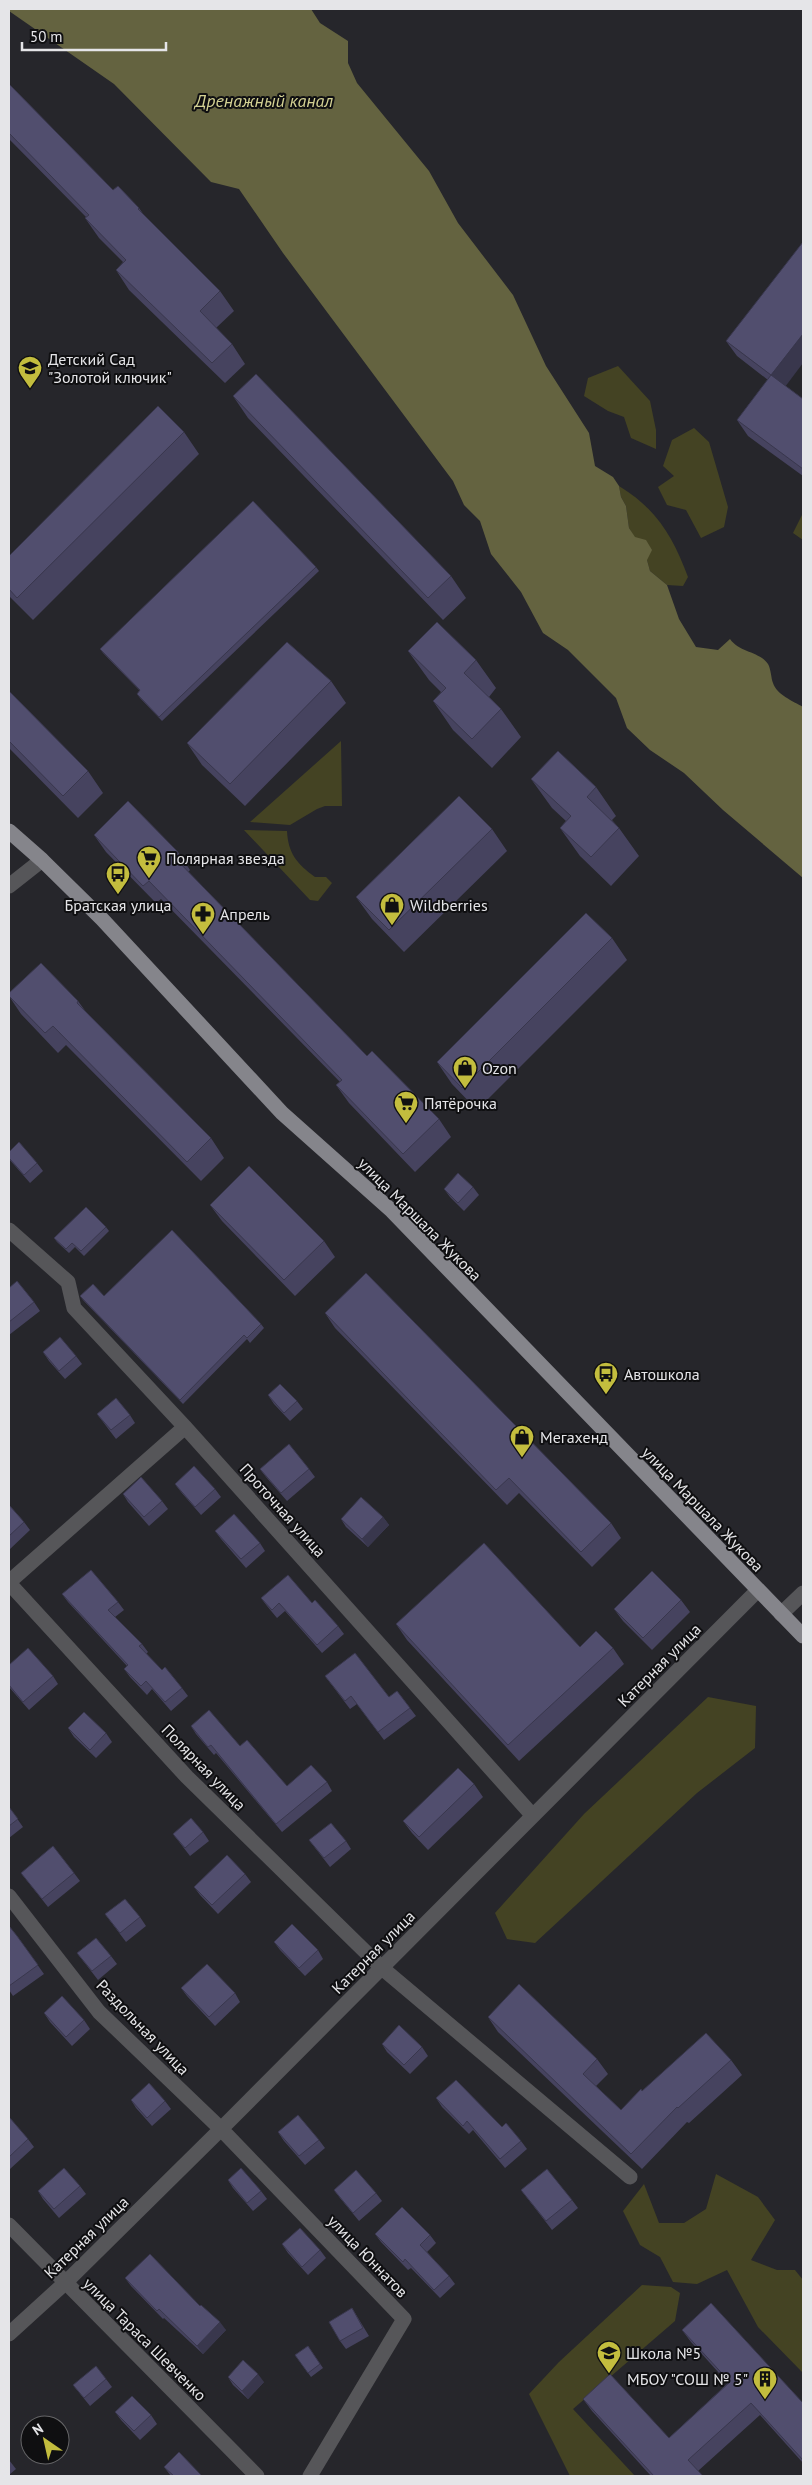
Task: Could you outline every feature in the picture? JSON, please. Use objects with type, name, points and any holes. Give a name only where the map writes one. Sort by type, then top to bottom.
[{"type":"main road","name":"улица Маршала Жукова","points":[[9,831],[42,860],[102,919],[282,1113],[392,1212],[803,1636]]},
{"type":"street","points":[[9,886],[42,860]]},
{"type":"street","name":"Проточная улица","points":[[9,1230],[68,1282],[74,1308],[185,1426],[533,1816]]},
{"type":"street","points":[[9,1583],[185,1426]]},
{"type":"street","name":"Полярная улица","points":[[9,1583],[187,1776],[382,1968]]},
{"type":"street","name":"Катерная улица","points":[[9,2334],[65,2283],[221,2129],[758,1590]]},
{"type":"street","points":[[781,1614],[803,1592]]},
{"type":"street","name":"Раздольная улица","points":[[9,1896],[99,2012],[221,2129]]},
{"type":"street","points":[[382,1968],[630,2177]]},
{"type":"street","name":"улица Юннатов","points":[[221,2129],[404,2319],[310,2476]]},
{"type":"street","name":"улица Тараса Шевченко","points":[[9,2225],[257,2476]]},
{"type":"shaded area","points":[[618,366],[650,401],[656,430],[656,449],[631,438],[624,417],[608,411],[584,396],[588,378]]},
{"type":"shaded area","points":[[694,428],[709,442],[728,507],[724,527],[701,538],[686,510],[667,505],[658,487],[674,476],[663,466],[672,440]]},
{"type":"shaded area","points":[[619,486],[644,504],[654,514],[670,537],[688,577],[683,586],[667,585],[650,571],[647,560],[629,528],[626,506],[621,497]]},
{"type":"shaded area","points":[[803,513],[803,540],[793,533]]},
{"type":"shaded area","points":[[341,741],[342,806],[325,806],[290,825],[250,822]]},
{"type":"shaded area","points":[[244,830],[287,831],[289,846],[298,863],[315,877],[326,877],[332,883],[318,901],[310,900]]},
{"type":"shaded area","points":[[708,1697],[756,1706],[755,1748],[697,1793],[535,1943],[507,1939],[495,1913],[584,1814]]},
{"type":"shaded area","points":[[716,2174],[758,2197],[775,2220],[751,2260],[777,2270],[795,2270],[803,2280],[803,2373],[758,2327],[727,2270],[697,2284],[673,2282],[660,2257],[640,2245],[623,2211],[644,2184],[659,2223],[684,2223],[706,2209]]},
{"type":"shaded area","points":[[642,2285],[671,2287],[680,2293],[675,2321],[573,2409],[635,2476],[570,2476],[529,2394],[559,2362]]},
{"type":"water","name":"Дренажный канал","points":[[9,9],[311,9],[320,23],[348,41],[348,63],[357,83],[429,171],[458,223],[513,295],[546,366],[589,433],[595,466],[613,477],[619,486],[621,497],[626,506],[629,528],[635,537],[646,540],[652,550],[647,560],[650,571],[667,585],[679,619],[696,647],[718,650],[730,639],[734,644],[764,660],[769,666],[773,683],[778,691],[803,707],[803,878],[723,810],[684,773],[650,750],[627,728],[616,698],[568,650],[543,633],[521,592],[491,554],[480,521],[464,505],[453,481],[283,253],[239,189],[211,182],[114,84],[9,11]]},
{"type":"building","points":[[9,84],[113,190],[118,186],[138,209],[220,291],[200,311],[232,344],[212,363],[116,270],[126,260],[85,218],[89,215],[9,133]]},
{"type":"building","points":[[803,242],[803,334],[771,375],[726,341]]},
{"type":"building","points":[[256,374],[451,576],[428,598],[233,396]]},
{"type":"building","points":[[771,375],[803,399],[803,469],[737,420]]},
{"type":"building","points":[[158,406],[184,432],[17,598],[9,589],[9,556]]},
{"type":"building","points":[[253,501],[316,567],[159,717],[137,694],[140,690],[100,649]]},
{"type":"building","points":[[437,622],[476,660],[464,673],[501,709],[472,739],[433,701],[446,688],[408,651]]},
{"type":"building","points":[[287,642],[331,681],[230,784],[187,743]]},
{"type":"building","points":[[9,691],[88,771],[63,796],[9,741]]},
{"type":"building","points":[[558,751],[596,787],[587,797],[619,828],[591,857],[560,828],[571,816],[531,779]]},
{"type":"building","points":[[459,796],[492,829],[389,930],[356,897]]},
{"type":"building","points":[[128,801],[178,852],[174,857],[367,1056],[372,1051],[439,1119],[403,1154],[336,1085],[342,1080],[149,881],[143,886],[94,835]]},
{"type":"building","points":[[586,913],[612,938],[462,1088],[437,1062]]},
{"type":"building","points":[[41,963],[78,1001],[77,1003],[211,1138],[187,1162],[53,1026],[45,1033],[9,996],[9,993]]},
{"type":"building","points":[[19,1142],[37,1163],[24,1175],[9,1158],[9,1152]]},
{"type":"building","points":[[249,1166],[324,1241],[284,1280],[210,1205]]},
{"type":"building","points":[[458,1173],[473,1187],[458,1203],[444,1189]]},
{"type":"building","points":[[86,1207],[106,1227],[81,1251],[72,1243],[66,1249],[54,1238]]},
{"type":"building","points":[[172,1230],[261,1324],[247,1338],[244,1335],[180,1400],[80,1296],[93,1284],[104,1296]]},
{"type":"building","points":[[366,1273],[611,1523],[581,1552],[509,1478],[496,1490],[325,1313]]},
{"type":"building","points":[[17,1281],[34,1302],[9,1322],[9,1288]]},
{"type":"building","points":[[60,1337],[76,1356],[59,1371],[43,1352]]},
{"type":"building","points":[[280,1384],[297,1401],[284,1413],[268,1395]]},
{"type":"building","points":[[116,1398],[130,1415],[111,1430],[97,1414]]},
{"type":"building","points":[[289,1444],[309,1469],[281,1493],[260,1469]]},
{"type":"building","points":[[194,1466],[215,1489],[195,1507],[175,1484]]},
{"type":"building","points":[[141,1477],[162,1501],[144,1517],[123,1494]]},
{"type":"building","points":[[361,1497],[383,1517],[362,1539],[341,1519]]},
{"type":"building","points":[[9,1505],[24,1522],[9,1536]]},
{"type":"building","points":[[234,1514],[260,1543],[241,1559],[215,1531]]},
{"type":"building","points":[[484,1543],[580,1647],[596,1631],[613,1648],[508,1745],[396,1624]]},
{"type":"building","points":[[91,1570],[118,1602],[108,1610],[142,1644],[139,1646],[162,1670],[165,1667],[182,1688],[165,1702],[146,1681],[141,1686],[124,1669],[128,1665],[62,1594]]},
{"type":"building","points":[[652,1571],[681,1600],[643,1638],[614,1609]]},
{"type":"building","points":[[288,1575],[312,1603],[315,1600],[338,1626],[317,1645],[279,1603],[272,1610],[261,1598]]},
{"type":"building","points":[[28,1648],[53,1676],[23,1702],[9,1685],[9,1665]]},
{"type":"building","points":[[355,1653],[389,1697],[397,1691],[410,1708],[378,1732],[351,1696],[345,1701],[325,1676]]},
{"type":"building","points":[[209,1710],[240,1746],[247,1740],[287,1786],[311,1765],[327,1782],[276,1824],[211,1745],[208,1747],[191,1726]]},
{"type":"building","points":[[84,1712],[106,1733],[90,1750],[68,1728]]},
{"type":"building","points":[[458,1768],[474,1784],[419,1837],[403,1821]]},
{"type":"building","points":[[9,1807],[18,1819],[9,1826]]},
{"type":"building","points":[[191,1818],[203,1832],[185,1848],[173,1834]]},
{"type":"building","points":[[331,1823],[346,1841],[324,1858],[309,1840]]},
{"type":"building","points":[[53,1846],[74,1873],[42,1899],[21,1873]]},
{"type":"building","points":[[227,1855],[245,1874],[212,1905],[194,1887]]},
{"type":"building","points":[[125,1899],[140,1917],[120,1933],[105,1914]]},
{"type":"building","points":[[292,1924],[318,1950],[299,1968],[274,1942]]},
{"type":"building","points":[[9,1926],[38,1965],[9,1986]]},
{"type":"building","points":[[96,1938],[111,1956],[92,1971],[77,1953]]},
{"type":"building","points":[[207,1964],[235,1993],[209,2017],[181,1988]]},
{"type":"building","points":[[519,1984],[597,2059],[583,2074],[621,2110],[641,2089],[642,2091],[706,2033],[731,2060],[677,2107],[631,2154],[488,2017]]},
{"type":"building","points":[[62,1996],[84,2020],[66,2037],[44,2013]]},
{"type":"building","points":[[399,2025],[422,2047],[404,2065],[382,2044]]},
{"type":"building","points":[[456,2080],[502,2127],[506,2123],[521,2141],[500,2159],[467,2121],[463,2126],[436,2098]]},
{"type":"building","points":[[149,2083],[165,2101],[147,2118],[131,2100]]},
{"type":"building","points":[[298,2115],[319,2140],[299,2156],[278,2132]]},
{"type":"building","points":[[10,2118],[28,2139],[9,2157],[9,2120]]},
{"type":"building","points":[[64,2168],[80,2186],[54,2209],[38,2191]]},
{"type":"building","points":[[241,2168],[261,2191],[247,2203],[228,2180]]},
{"type":"building","points":[[547,2169],[572,2200],[546,2221],[521,2190]]},
{"type":"building","points":[[356,2170],[376,2193],[353,2213],[334,2190]]},
{"type":"building","points":[[402,2207],[430,2235],[420,2245],[449,2276],[434,2290],[405,2259],[403,2262],[375,2234]]},
{"type":"building","points":[[300,2228],[320,2250],[302,2267],[282,2244]]},
{"type":"building","points":[[150,2254],[200,2306],[220,2322],[197,2346],[159,2309],[157,2311],[125,2278]]},
{"type":"building","name":"МБОУ \"СОШ № 5\"","points":[[711,2303],[803,2403],[803,2460],[751,2403],[688,2460],[703,2476],[654,2476],[583,2399],[610,2374],[669,2438],[730,2382],[682,2330]]},
{"type":"building","points":[[352,2308],[363,2328],[340,2341],[329,2322]]},
{"type":"building","points":[[308,2346],[320,2364],[308,2373],[295,2355]]},
{"type":"building","points":[[243,2360],[258,2374],[242,2391],[228,2377]]},
{"type":"building","points":[[96,2366],[106,2379],[84,2398],[73,2385]]},
{"type":"building","points":[[132,2396],[151,2415],[134,2431],[115,2412]]},
{"type":"building","points":[[179,2452],[202,2476],[174,2476],[164,2467]]},
{"type":"place","name":"Детский Сад \"Золотой ключик\"","points":[[30,389]]},
{"type":"place","name":"Полярная звезда","points":[[149,879]]},
{"type":"place","name":"Братская улица","points":[[118,895]]},
{"type":"place","name":"Wildberries","points":[[392,926]]},
{"type":"place","name":"Апрель","points":[[203,935]]},
{"type":"place","name":"Ozon","points":[[465,1089]]},
{"type":"place","name":"Пятёрочка","points":[[406,1124]]},
{"type":"place","name":"Автошкола","points":[[606,1395]]},
{"type":"place","name":"Мегахенд","points":[[522,1458]]},
{"type":"place","name":"Школа №5","points":[[609,2374]]},
{"type":"place","name":"МБОУ \"СОШ № 5\"","points":[[765,2400]]}]
